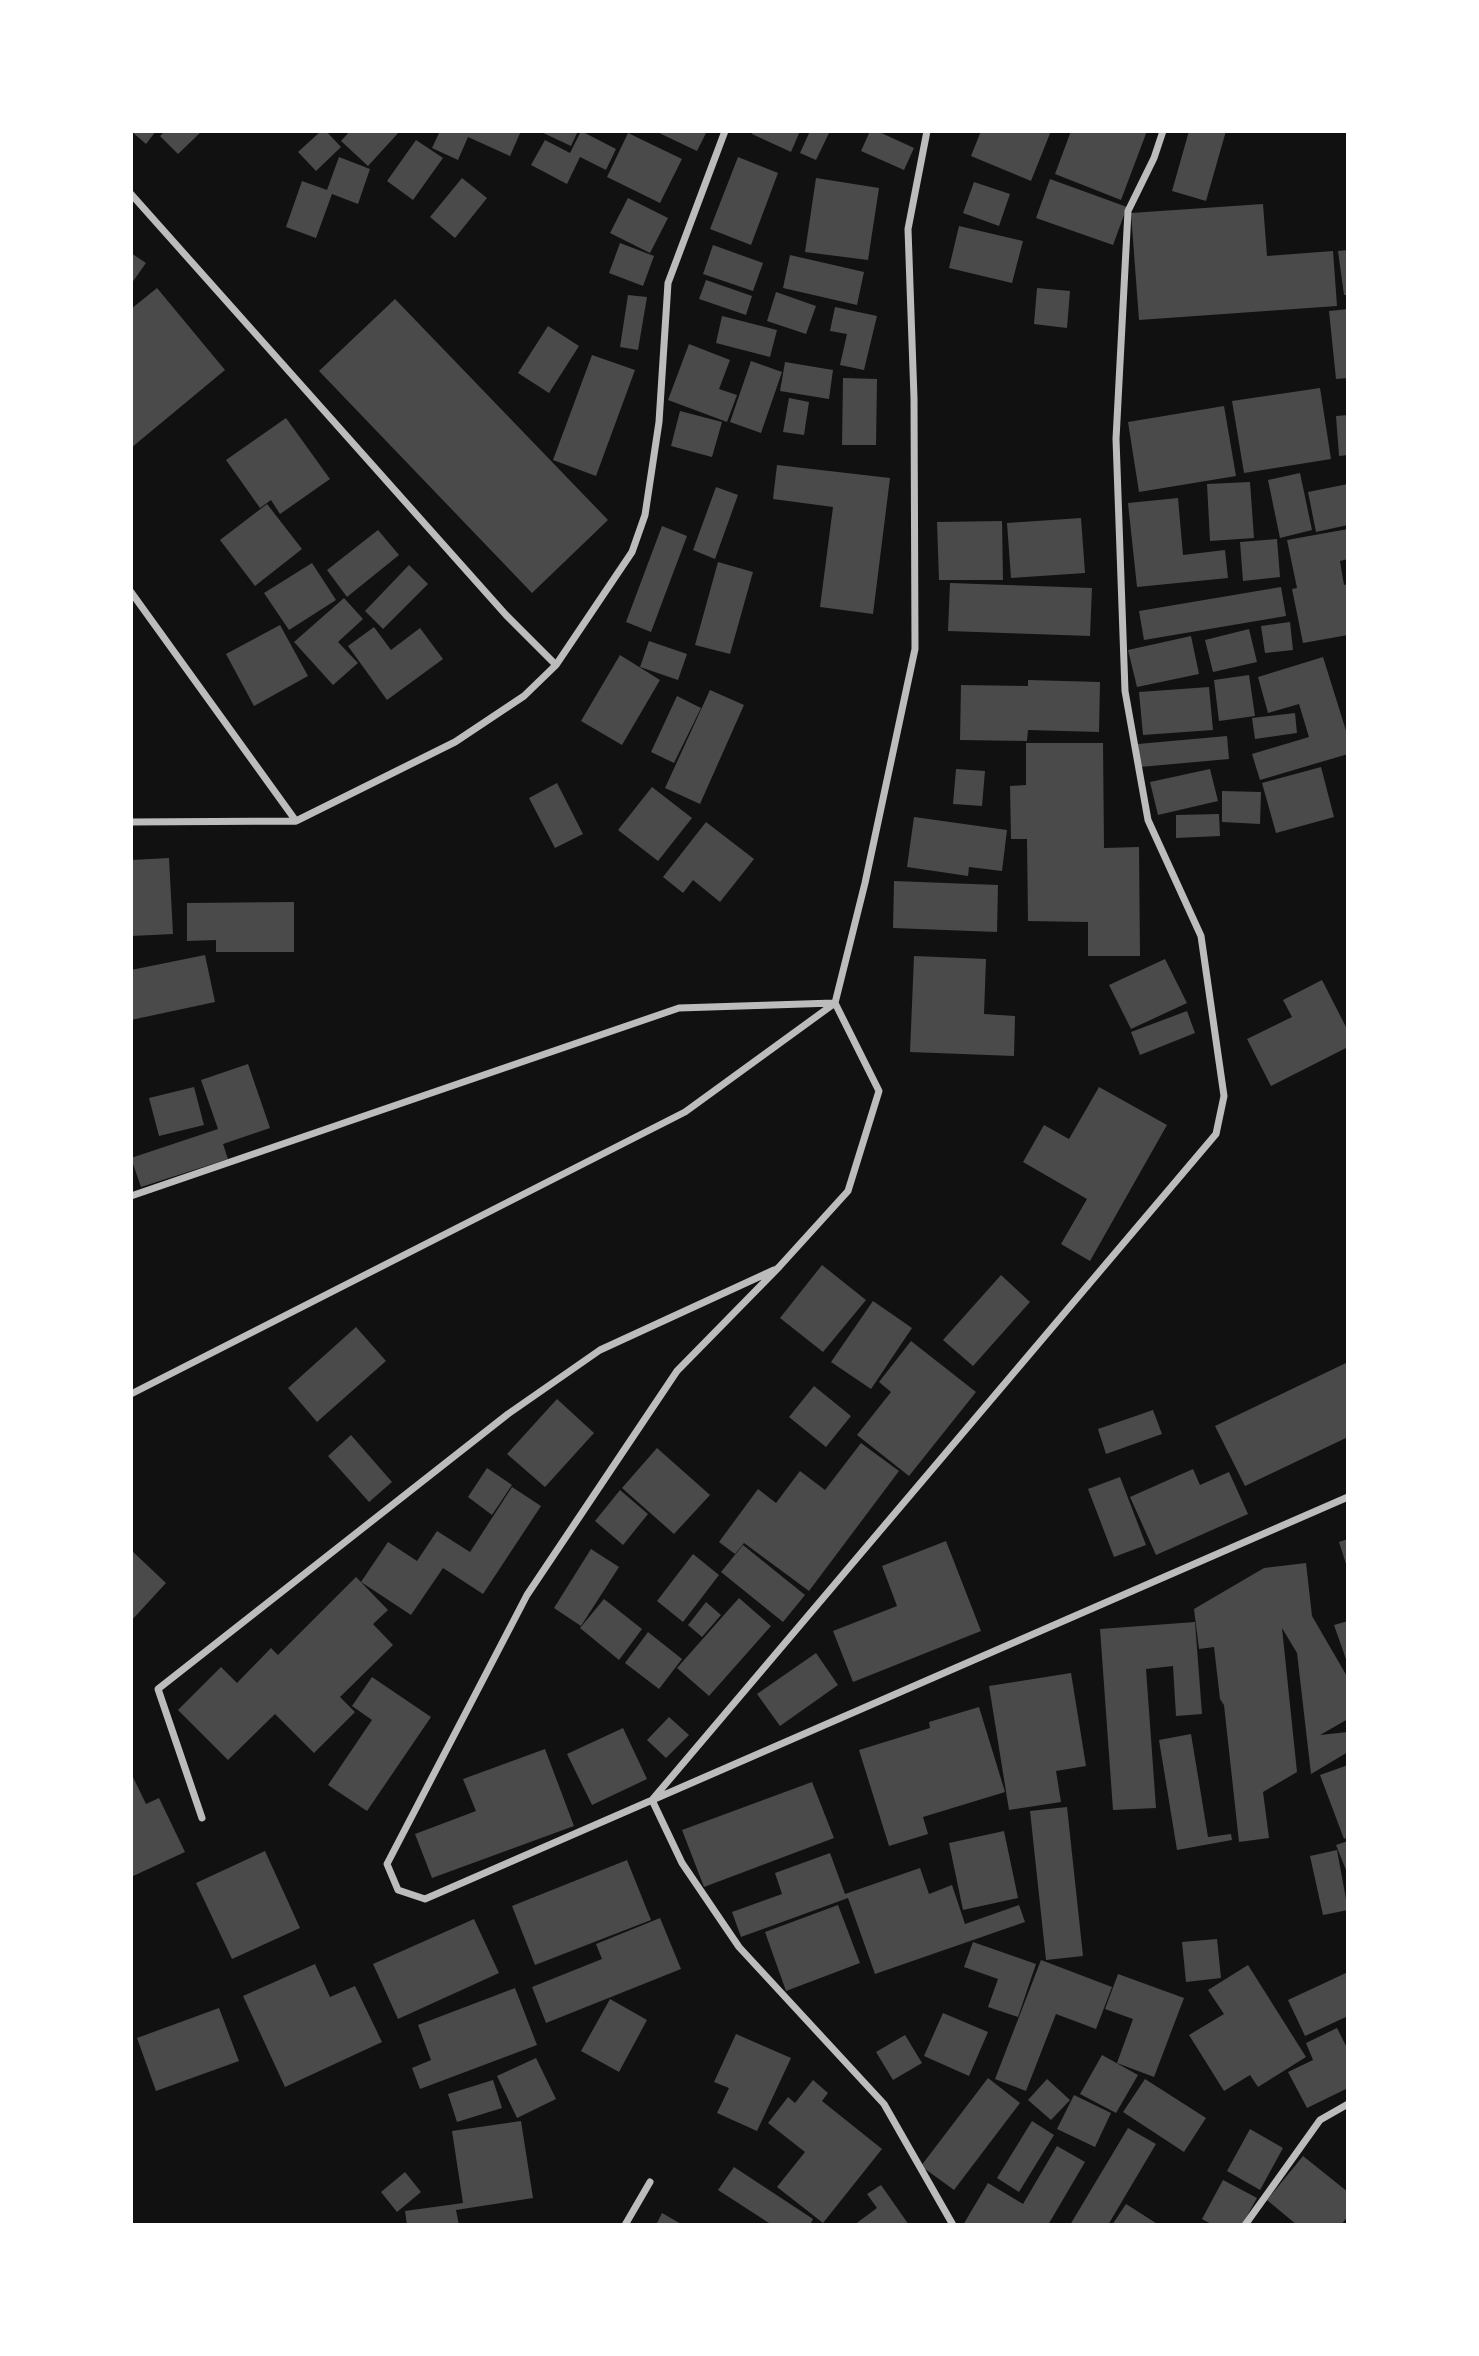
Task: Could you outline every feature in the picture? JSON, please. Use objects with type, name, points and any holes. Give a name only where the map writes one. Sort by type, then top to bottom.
[{"type":"street","points":[[131,822],[296,821],[454,742],[524,696],[556,665],[632,552],[645,515],[659,422],[668,284],[725,131]]},
{"type":"street","points":[[131,1394],[685,1112],[835,1003],[865,883],[915,649],[914,398],[908,229],[927,131]]},
{"type":"street","points":[[652,1800],[1216,1134],[1224,1096],[1201,936],[1148,820],[1125,691],[1116,439],[1128,211],[1154,158],[1163,131]]},
{"type":"street","points":[[131,194],[506,615],[556,665]]},
{"type":"street","points":[[131,592],[296,821]]},
{"type":"street","points":[[131,1196],[680,1008],[835,1003]]},
{"type":"street","points":[[835,1003],[879,1091],[848,1191],[779,1268],[677,1371],[527,1595],[387,1864],[398,1890],[425,1899],[1348,1497]]},
{"type":"street","points":[[202,1818],[158,1689],[508,1413],[600,1350],[779,1268]]},
{"type":"street","points":[[652,1800],[682,1863],[739,1947],[884,2104],[953,2225]]},
{"type":"street","points":[[1245,2225],[1320,2120],[1348,2104]]},
{"type":"street","points":[[625,2225],[650,2182]]},
{"type":"building","points":[[131,131],[156,131],[146,144]]},
{"type":"building","points":[[165,131],[202,131],[178,154],[160,136]]},
{"type":"building","points":[[321,131],[326,131],[341,147],[316,171],[298,152]]},
{"type":"building","points":[[350,131],[400,131],[368,166],[341,141]]},
{"type":"building","points":[[440,131],[521,131],[510,156],[468,137],[458,160],[432,148]]},
{"type":"building","points":[[539,131],[578,131],[571,146]]},
{"type":"building","points":[[581,131],[616,149],[606,170],[580,157],[567,184],[531,165],[545,140],[570,153]]},
{"type":"building","points":[[655,131],[707,131],[697,151]]},
{"type":"building","points":[[753,131],[800,131],[791,152],[752,134]]},
{"type":"building","points":[[810,131],[830,131],[816,160],[800,153]]},
{"type":"building","points":[[870,131],[877,131],[914,148],[904,170],[861,151]]},
{"type":"building","points":[[981,131],[1051,131],[1031,181],[971,156]]},
{"type":"building","points":[[1071,131],[1147,131],[1121,200],[1055,174]]},
{"type":"building","points":[[1189,131],[1226,131],[1206,201],[1172,191]]},
{"type":"building","points":[[628,133],[682,159],[660,203],[607,177]]},
{"type":"building","points":[[416,140],[443,158],[413,200],[387,181]]},
{"type":"building","points":[[339,157],[370,169],[358,204],[332,194],[316,238],[286,227],[302,181],[327,190]]},
{"type":"building","points":[[738,157],[778,173],[751,245],[710,229]]},
{"type":"building","points":[[462,178],[487,198],[455,238],[430,217]]},
{"type":"building","points":[[816,178],[879,188],[868,260],[805,252]]},
{"type":"building","points":[[1050,179],[1127,207],[1113,245],[1036,218]]},
{"type":"building","points":[[974,182],[1010,194],[999,226],[963,213]]},
{"type":"building","points":[[628,198],[668,218],[650,253],[610,233]]},
{"type":"building","points":[[1263,204],[1267,256],[1333,251],[1337,306],[1139,320],[1131,213]]},
{"type":"building","points":[[959,226],[1023,241],[1012,283],[949,268]]},
{"type":"building","points":[[620,243],[654,256],[643,286],[609,273]]},
{"type":"building","points":[[713,245],[763,263],[753,291],[703,274]]},
{"type":"building","points":[[1348,250],[1348,295],[1344,295],[1338,251]]},
{"type":"building","points":[[131,253],[146,263],[131,284]]},
{"type":"building","points":[[790,255],[864,272],[857,305],[783,288]]},
{"type":"building","points":[[706,280],[752,296],[746,315],[699,299]]},
{"type":"building","points":[[157,288],[225,370],[131,448],[131,309]]},
{"type":"building","points":[[1037,288],[1070,291],[1067,328],[1034,324]]},
{"type":"building","points":[[776,292],[816,306],[806,334],[767,321]]},
{"type":"building","points":[[628,295],[647,297],[638,350],[620,347]]},
{"type":"building","points":[[395,299],[608,520],[532,593],[319,371]]},
{"type":"building","points":[[835,307],[877,316],[864,370],[840,365],[847,334],[830,331]]},
{"type":"building","points":[[1348,309],[1348,378],[1336,379],[1329,311]]},
{"type":"building","points":[[722,316],[777,330],[770,357],[716,343]]},
{"type":"building","points":[[548,326],[579,346],[549,393],[518,373]]},
{"type":"building","points":[[689,344],[730,360],[719,389],[737,395],[727,422],[668,400]]},
{"type":"building","points":[[592,355],[635,370],[596,476],[553,460]]},
{"type":"building","points":[[751,361],[782,372],[761,433],[730,422]]},
{"type":"building","points":[[785,362],[833,370],[829,399],[780,391]]},
{"type":"building","points":[[843,378],[877,379],[876,445],[842,445]]},
{"type":"building","points":[[1320,388],[1331,459],[1244,473],[1232,401]]},
{"type":"building","points":[[789,398],[809,402],[804,435],[783,432]]},
{"type":"building","points":[[1224,406],[1236,476],[1139,492],[1128,422]]},
{"type":"building","points":[[680,411],[722,422],[712,457],[671,446]]},
{"type":"building","points":[[1348,415],[1348,455],[1339,456],[1336,416]]},
{"type":"building","points":[[286,418],[330,479],[280,514],[271,500],[260,508],[226,460]]},
{"type":"building","points":[[777,465],[890,478],[873,614],[820,607],[833,507],[773,499]]},
{"type":"building","points":[[1300,473],[1312,530],[1280,538],[1268,480]]},
{"type":"building","points":[[1250,482],[1254,538],[1210,541],[1207,484]]},
{"type":"building","points":[[1348,484],[1348,525],[1316,532],[1308,492]]},
{"type":"building","points":[[716,487],[738,495],[715,559],[693,550]]},
{"type":"building","points":[[1178,498],[1183,555],[1225,550],[1228,578],[1137,587],[1128,503]]},
{"type":"building","points":[[267,504],[302,549],[255,586],[220,540]]},
{"type":"building","points":[[1081,518],[1085,573],[1011,578],[1007,523]]},
{"type":"building","points":[[1002,521],[1003,580],[939,580],[937,522]]},
{"type":"building","points":[[662,526],[687,536],[651,632],[626,622]]},
{"type":"building","points":[[1348,529],[1348,559],[1340,561],[1344,585],[1348,584],[1348,635],[1303,643],[1292,589],[1297,588],[1287,540]]},
{"type":"building","points":[[378,530],[399,555],[347,597],[327,570]]},
{"type":"building","points":[[1277,539],[1280,577],[1243,581],[1240,542]]},
{"type":"building","points":[[718,562],[753,572],[730,654],[695,645]]},
{"type":"building","points":[[312,563],[336,600],[289,630],[264,593]]},
{"type":"building","points":[[409,565],[428,584],[383,629],[365,611]]},
{"type":"building","points":[[950,583],[1092,588],[1090,636],[948,631]]},
{"type":"building","points":[[1281,587],[1286,616],[1144,640],[1139,611]]},
{"type":"building","points":[[344,598],[363,619],[338,642],[358,663],[333,685],[294,642]]},
{"type":"building","points":[[1290,622],[1293,650],[1265,653],[1261,626]]},
{"type":"building","points":[[280,625],[308,676],[254,706],[226,654]]},
{"type":"building","points":[[374,627],[391,650],[420,628],[443,659],[387,700],[348,646]]},
{"type":"building","points":[[1249,629],[1257,662],[1213,672],[1205,640]]},
{"type":"building","points":[[1191,636],[1199,674],[1137,687],[1128,650]]},
{"type":"building","points":[[649,641],[687,654],[678,680],[640,667]]},
{"type":"building","points":[[620,655],[660,680],[622,745],[581,721]]},
{"type":"building","points":[[1323,657],[1348,737],[1348,754],[1260,780],[1252,754],[1309,737],[1299,704],[1268,713],[1258,677]]},
{"type":"building","points":[[1249,675],[1255,716],[1219,721],[1214,680]]},
{"type":"building","points":[[1028,680],[1100,682],[1099,732],[1028,730],[1027,741],[960,740],[961,685],[1028,686]]},
{"type":"building","points":[[1209,687],[1213,730],[1143,735],[1139,692]]},
{"type":"building","points":[[710,690],[744,705],[700,804],[665,788]]},
{"type":"building","points":[[677,696],[701,708],[674,763],[651,752]]},
{"type":"building","points":[[1295,713],[1297,733],[1255,739],[1252,718]]},
{"type":"building","points":[[1227,736],[1229,759],[1140,767],[1138,744]]},
{"type":"building","points":[[1026,743],[1103,743],[1104,848],[1139,847],[1140,956],[1088,956],[1088,922],[1028,921],[1027,839],[1011,839],[1010,786],[1026,785]]},
{"type":"building","points":[[1321,767],[1334,817],[1276,833],[1262,783]]},
{"type":"building","points":[[956,769],[985,771],[982,806],[953,804]]},
{"type":"building","points":[[1210,769],[1218,801],[1158,815],[1150,782]]},
{"type":"building","points":[[557,783],[583,834],[555,848],[529,798]]},
{"type":"building","points":[[652,787],[692,818],[658,861],[618,830]]},
{"type":"building","points":[[1222,791],[1261,792],[1260,824],[1222,822]]},
{"type":"building","points":[[1219,814],[1220,836],[1176,838],[1176,815]]},
{"type":"building","points":[[914,817],[1007,830],[1002,871],[969,867],[968,876],[907,867]]},
{"type":"building","points":[[706,822],[754,859],[720,902],[693,880],[683,893],[663,877]]},
{"type":"building","points":[[169,858],[173,934],[131,936],[131,860]]},
{"type":"building","points":[[894,881],[998,885],[997,932],[893,928]]},
{"type":"building","points":[[294,902],[294,952],[216,952],[216,940],[187,941],[187,903]]},
{"type":"building","points":[[205,955],[215,1002],[131,1020],[131,970]]},
{"type":"building","points":[[914,956],[986,959],[984,1014],[1015,1016],[1014,1056],[910,1052]]},
{"type":"building","points":[[1165,959],[1187,1003],[1131,1029],[1109,985]]},
{"type":"building","points":[[1322,980],[1348,1031],[1348,1047],[1271,1086],[1247,1039],[1292,1017],[1283,1000]]},
{"type":"building","points":[[1187,1011],[1195,1033],[1140,1055],[1131,1032]]},
{"type":"building","points":[[248,1064],[270,1128],[223,1144],[228,1159],[141,1187],[131,1158],[218,1129],[201,1080]]},
{"type":"building","points":[[194,1087],[204,1125],[159,1136],[149,1098]]},
{"type":"building","points":[[1099,1087],[1167,1125],[1090,1261],[1061,1244],[1087,1199],[1023,1162],[1044,1125],[1069,1139]]},
{"type":"building","points":[[822,1265],[866,1300],[823,1352],[780,1318]]},
{"type":"building","points":[[1001,1275],[1030,1302],[973,1366],[943,1340]]},
{"type":"building","points":[[873,1301],[912,1328],[871,1389],[831,1362]]},
{"type":"building","points":[[356,1327],[386,1361],[317,1422],[288,1388]]},
{"type":"building","points":[[911,1341],[976,1392],[909,1476],[857,1435],[891,1392],[879,1382]]},
{"type":"building","points":[[1348,1362],[1348,1437],[1245,1486],[1215,1426]]},
{"type":"building","points":[[814,1386],[851,1416],[826,1447],[789,1417]]},
{"type":"building","points":[[557,1399],[594,1433],[545,1487],[507,1454]]},
{"type":"building","points":[[1153,1410],[1162,1434],[1106,1454],[1098,1429]]},
{"type":"building","points":[[351,1435],[392,1482],[369,1502],[328,1456]]},
{"type":"building","points":[[861,1443],[899,1471],[809,1591],[744,1543],[735,1554],[719,1542],[758,1489],[776,1503],[800,1471],[825,1490]]},
{"type":"building","points":[[657,1448],[710,1495],[674,1534],[622,1488]]},
{"type":"building","points":[[487,1468],[512,1485],[492,1515],[468,1497]]},
{"type":"building","points":[[1193,1469],[1200,1485],[1229,1472],[1248,1514],[1156,1555],[1130,1497]]},
{"type":"building","points":[[1120,1477],[1146,1545],[1114,1557],[1088,1489]]},
{"type":"building","points":[[512,1487],[541,1506],[483,1594],[443,1568],[411,1615],[361,1582],[388,1542],[417,1561],[437,1531],[470,1552]]},
{"type":"building","points":[[620,1490],[648,1514],[623,1545],[595,1521]]},
{"type":"building","points":[[1348,1539],[1348,1566],[1347,1567],[1339,1542]]},
{"type":"building","points":[[946,1541],[981,1631],[853,1682],[833,1631],[897,1606],[882,1566]]},
{"type":"building","points":[[743,1545],[805,1595],[783,1622],[721,1572]]},
{"type":"building","points":[[591,1549],[619,1567],[581,1626],[554,1608]]},
{"type":"building","points":[[131,1550],[166,1583],[131,1621]]},
{"type":"building","points":[[693,1554],[719,1575],[683,1622],[657,1601]]},
{"type":"building","points":[[1306,1563],[1312,1616],[1348,1678],[1348,1719],[1320,1735],[1348,1732],[1348,1752],[1311,1774],[1297,1653],[1282,1628],[1297,1772],[1263,1792],[1269,1838],[1239,1842],[1224,1705],[1220,1699],[1214,1647],[1199,1649],[1194,1609],[1264,1568]]},
{"type":"building","points":[[356,1577],[388,1610],[373,1624],[393,1645],[340,1697],[355,1712],[314,1753],[275,1714],[228,1760],[178,1710],[221,1667],[237,1683],[271,1648],[278,1655]]},
{"type":"building","points":[[739,1598],[771,1626],[709,1696],[677,1668]]},
{"type":"building","points":[[604,1599],[642,1629],[619,1660],[580,1628]]},
{"type":"building","points":[[706,1602],[721,1615],[702,1637],[688,1625]]},
{"type":"building","points":[[1348,1621],[1348,1662],[1347,1662],[1334,1625]]},
{"type":"building","points":[[1195,1622],[1202,1714],[1176,1716],[1173,1666],[1146,1669],[1156,1808],[1113,1810],[1100,1629]]},
{"type":"building","points":[[648,1632],[682,1659],[659,1689],[625,1663]]},
{"type":"building","points":[[816,1653],[838,1685],[780,1726],[757,1694]]},
{"type":"building","points":[[1071,1673],[1086,1766],[1056,1771],[1061,1802],[1009,1810],[989,1686]]},
{"type":"building","points":[[372,1677],[431,1717],[367,1811],[328,1785],[372,1720],[352,1706]]},
{"type":"building","points":[[979,1707],[1005,1792],[923,1817],[928,1834],[889,1846],[859,1750],[930,1728],[929,1722]]},
{"type":"building","points":[[669,1717],[689,1735],[666,1758],[647,1740]]},
{"type":"building","points":[[623,1728],[647,1779],[592,1805],[567,1754]]},
{"type":"building","points":[[1191,1734],[1208,1837],[1231,1834],[1232,1840],[1177,1850],[1159,1740]]},
{"type":"building","points":[[545,1749],[574,1826],[432,1878],[415,1834],[476,1811],[463,1779]]},
{"type":"building","points":[[1348,1765],[1348,1837],[1344,1839],[1320,1775]]},
{"type":"building","points":[[131,1773],[146,1804],[159,1798],[185,1852],[131,1877]]},
{"type":"building","points":[[812,1782],[834,1838],[704,1887],[682,1830]]},
{"type":"building","points":[[1067,1807],[1083,1956],[1046,1960],[1030,1811]]},
{"type":"building","points":[[1004,1831],[1018,1898],[963,1910],[949,1843]]},
{"type":"building","points":[[1348,1841],[1348,1875],[1336,1845]]},
{"type":"building","points":[[1337,1850],[1348,1910],[1323,1915],[1310,1856]]},
{"type":"building","points":[[265,1851],[300,1928],[232,1959],[196,1883]]},
{"type":"building","points":[[830,1853],[845,1894],[920,1868],[929,1894],[952,1885],[965,1924],[1019,1905],[1025,1922],[875,1974],[848,1898],[741,1937],[732,1912],[782,1894],[775,1873]]},
{"type":"building","points":[[627,1860],[651,1920],[535,1965],[512,1906]]},
{"type":"building","points":[[838,1905],[860,1963],[786,1991],[765,1932]]},
{"type":"building","points":[[660,1918],[681,1969],[546,2023],[532,1987],[602,1959],[596,1944]]},
{"type":"building","points":[[474,1919],[499,1973],[398,2019],[373,1964]]},
{"type":"building","points":[[1217,1939],[1221,1978],[1186,1982],[1182,1942]]},
{"type":"building","points":[[973,1942],[1036,1964],[1018,2017],[988,2007],[998,1979],[964,1967]]},
{"type":"building","points":[[1041,1960],[1112,1987],[1096,2029],[1056,2014],[1026,2091],[995,2079]]},
{"type":"building","points":[[315,1964],[330,1997],[355,1986],[382,2042],[285,2087],[243,1996]]},
{"type":"building","points":[[1248,1965],[1306,2057],[1258,2087],[1250,2075],[1224,2091],[1189,2035],[1224,2014],[1208,1990]]},
{"type":"building","points":[[1348,1972],[1348,2016],[1305,2036],[1288,2000]]},
{"type":"building","points":[[1118,1974],[1184,1998],[1154,2077],[1117,2063],[1133,2019],[1105,2009]]},
{"type":"building","points":[[515,1988],[537,2045],[420,2089],[412,2068],[431,2060],[418,2025]]},
{"type":"building","points":[[610,1999],[647,2020],[619,2072],[581,2051]]},
{"type":"building","points":[[219,2008],[239,2061],[156,2091],[137,2038]]},
{"type":"building","points":[[943,2013],[988,2032],[969,2076],[924,2056]]},
{"type":"building","points":[[1337,2028],[1348,2050],[1348,2088],[1307,2108],[1288,2072],[1313,2060],[1306,2043]]},
{"type":"building","points":[[736,2034],[791,2058],[757,2131],[717,2113],[729,2088],[714,2082]]},
{"type":"building","points":[[905,2035],[922,2063],[893,2080],[876,2052]]},
{"type":"building","points":[[1102,2055],[1138,2075],[1116,2113],[1080,2094]]},
{"type":"building","points":[[536,2058],[556,2099],[517,2118],[497,2076]]},
{"type":"building","points":[[988,2078],[1020,2103],[954,2190],[921,2166]]},
{"type":"building","points":[[1047,2079],[1070,2100],[1051,2120],[1028,2100]]},
{"type":"building","points":[[1145,2079],[1206,2118],[1184,2152],[1123,2112]]},
{"type":"building","points":[[493,2080],[502,2108],[457,2122],[448,2094]]},
{"type":"building","points":[[813,2080],[828,2093],[822,2101],[882,2149],[823,2223],[777,2187],[805,2152],[768,2123],[788,2097],[795,2103]]},
{"type":"building","points":[[1074,2095],[1111,2113],[1095,2147],[1057,2129]]},
{"type":"building","points":[[521,2121],[533,2198],[456,2210],[459,2225],[407,2225],[405,2211],[463,2203],[452,2131]]},
{"type":"building","points":[[1032,2121],[1054,2135],[1019,2192],[997,2178]]},
{"type":"building","points":[[1128,2128],[1156,2144],[1108,2225],[1070,2225]]},
{"type":"building","points":[[1250,2129],[1283,2148],[1260,2190],[1227,2171]]},
{"type":"building","points":[[1057,2146],[1085,2162],[1048,2225],[963,2225],[988,2183],[1023,2204]]},
{"type":"building","points":[[1303,2156],[1348,2192],[1348,2216],[1341,2225],[1297,2225],[1267,2200]]},
{"type":"building","points":[[734,2167],[813,2219],[810,2225],[767,2225],[769,2223],[718,2190]]},
{"type":"building","points":[[405,2172],[421,2192],[397,2212],[381,2192]]},
{"type":"building","points":[[1223,2180],[1257,2198],[1242,2225],[1213,2225],[1202,2219]]},
{"type":"building","points":[[881,2185],[909,2225],[854,2225],[877,2208],[867,2194]]},
{"type":"building","points":[[1126,2204],[1159,2225],[1112,2225]]},
{"type":"building","points":[[662,2213],[683,2225],[656,2225]]}]
